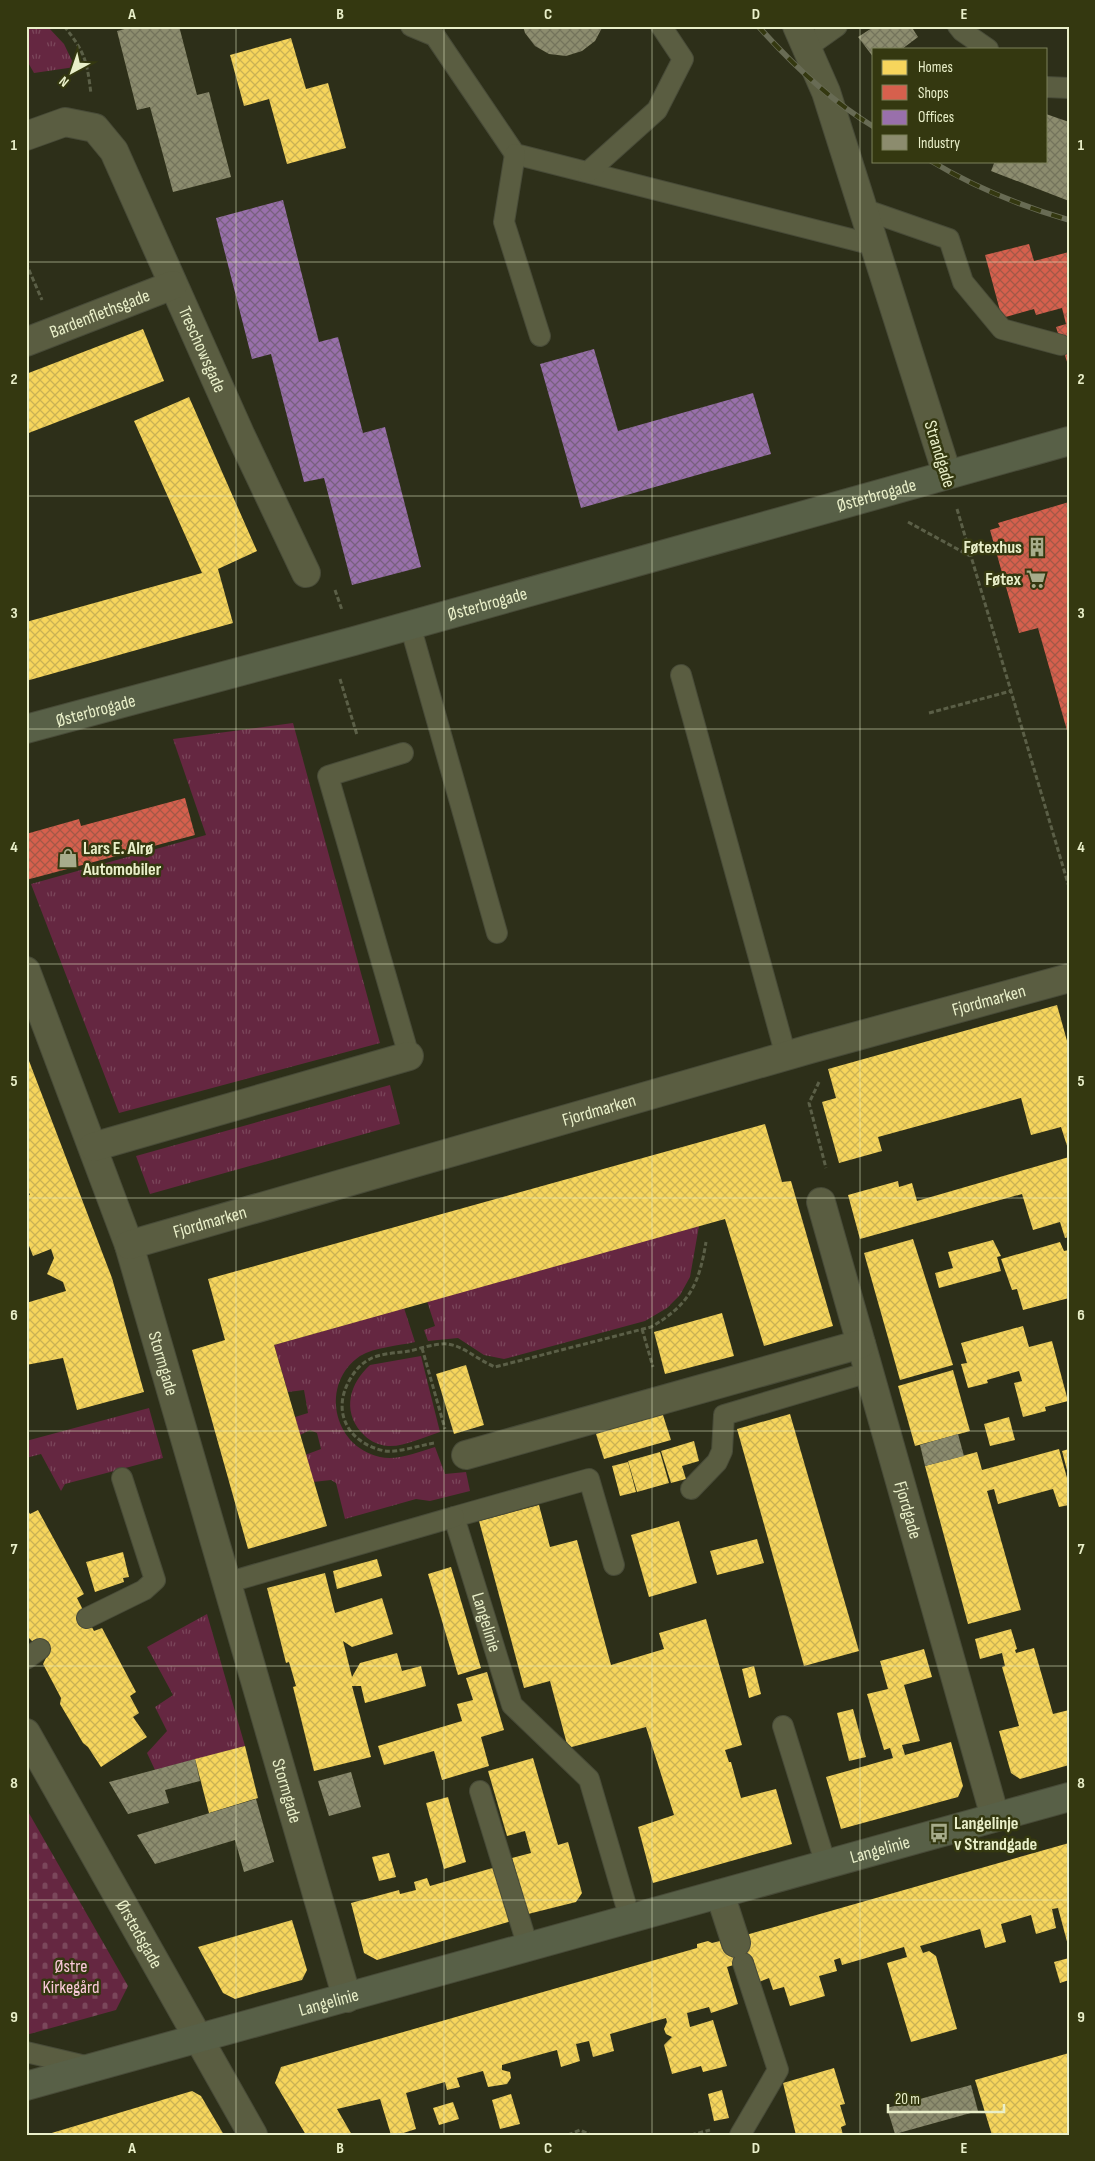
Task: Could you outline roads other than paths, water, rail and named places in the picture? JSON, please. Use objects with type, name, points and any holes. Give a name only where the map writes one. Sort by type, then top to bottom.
[{"type":"street","name":"Strandgade","points":[[802,37],[826,92],[947,474]]},
{"type":"street","name":"Treschowsgade","points":[[28,132],[65,122],[95,128],[114,151],[173,285],[306,573]]},
{"type":"street","name":"Bardenflethsgade","points":[[26,342],[173,285]]},
{"type":"street","name":"Østerbrogade","points":[[26,729],[354,641],[1069,441]]},
{"type":"street","name":"Stormgade","points":[[26,971],[129,1245],[347,1998]]},
{"type":"street","name":"Fjordmarken","points":[[129,1245],[798,1052],[1069,978]]},
{"type":"street","points":[[92,1147],[409,1056]]},
{"type":"street","name":"Fjordgade","points":[[821,1202],[995,1817]]},
{"type":"street","points":[[458,1452],[861,1344]]},
{"type":"street","name":"Ørstedsgade","points":[[26,1733],[253,2135]]},
{"type":"street","name":"Langelinie","points":[[26,2086],[1069,1797]]},
{"type":"street","points":[[720,1894],[739,1953]]},
{"type":"lane","points":[[411,26],[435,36],[515,154],[874,245]]},
{"type":"lane","points":[[588,172],[657,110],[683,59],[661,26]]},
{"type":"lane","points":[[802,37],[837,26]]},
{"type":"lane","points":[[958,26],[962,31],[987,48]]},
{"type":"lane","points":[[1048,87],[1069,88]]},
{"type":"lane","points":[[515,154],[504,222],[540,336]]},
{"type":"lane","points":[[863,209],[949,239],[963,282],[1002,329],[1061,345]]},
{"type":"lane","points":[[410,625],[497,933]]},
{"type":"lane","points":[[681,675],[798,1052]]},
{"type":"lane","points":[[403,753],[328,776],[409,1056]]},
{"type":"lane","points":[[691,1489],[717,1462],[722,1451],[724,1414],[869,1372]]},
{"type":"lane","points":[[87,1618],[144,1590],[155,1580],[122,1478]]},
{"type":"lane","points":[[226,1584],[454,1516],[589,1479],[614,1565]]},
{"type":"lane","name":"Langelinie","points":[[454,1516],[512,1705],[589,1780],[630,1919]]},
{"type":"lane","points":[[783,1726],[826,1864]]},
{"type":"lane","points":[[480,1791],[528,1947]]},
{"type":"lane","points":[[739,1953],[778,2070],[740,2135]]},
{"type":"lane","points":[[26,2052],[92,2068]]},
{"type":"railway","points":[[758,26],[812,81],[872,126]]},
{"type":"railway","points":[[933,162],[998,195],[1033,209],[1069,220]]},
{"type":"place","name":"Føtexhus","points":[[1037,547]]},
{"type":"place","name":"Føtex","points":[[1036,579]]},
{"type":"place","name":"Lars E. Alrø Automobiler","points":[[68,858]]},
{"type":"place","name":"Langelinje v Strandgade","points":[[939,1833]]},
{"type":"park label","name":"Østre Kirkegård","points":[[71,1976]]}]
